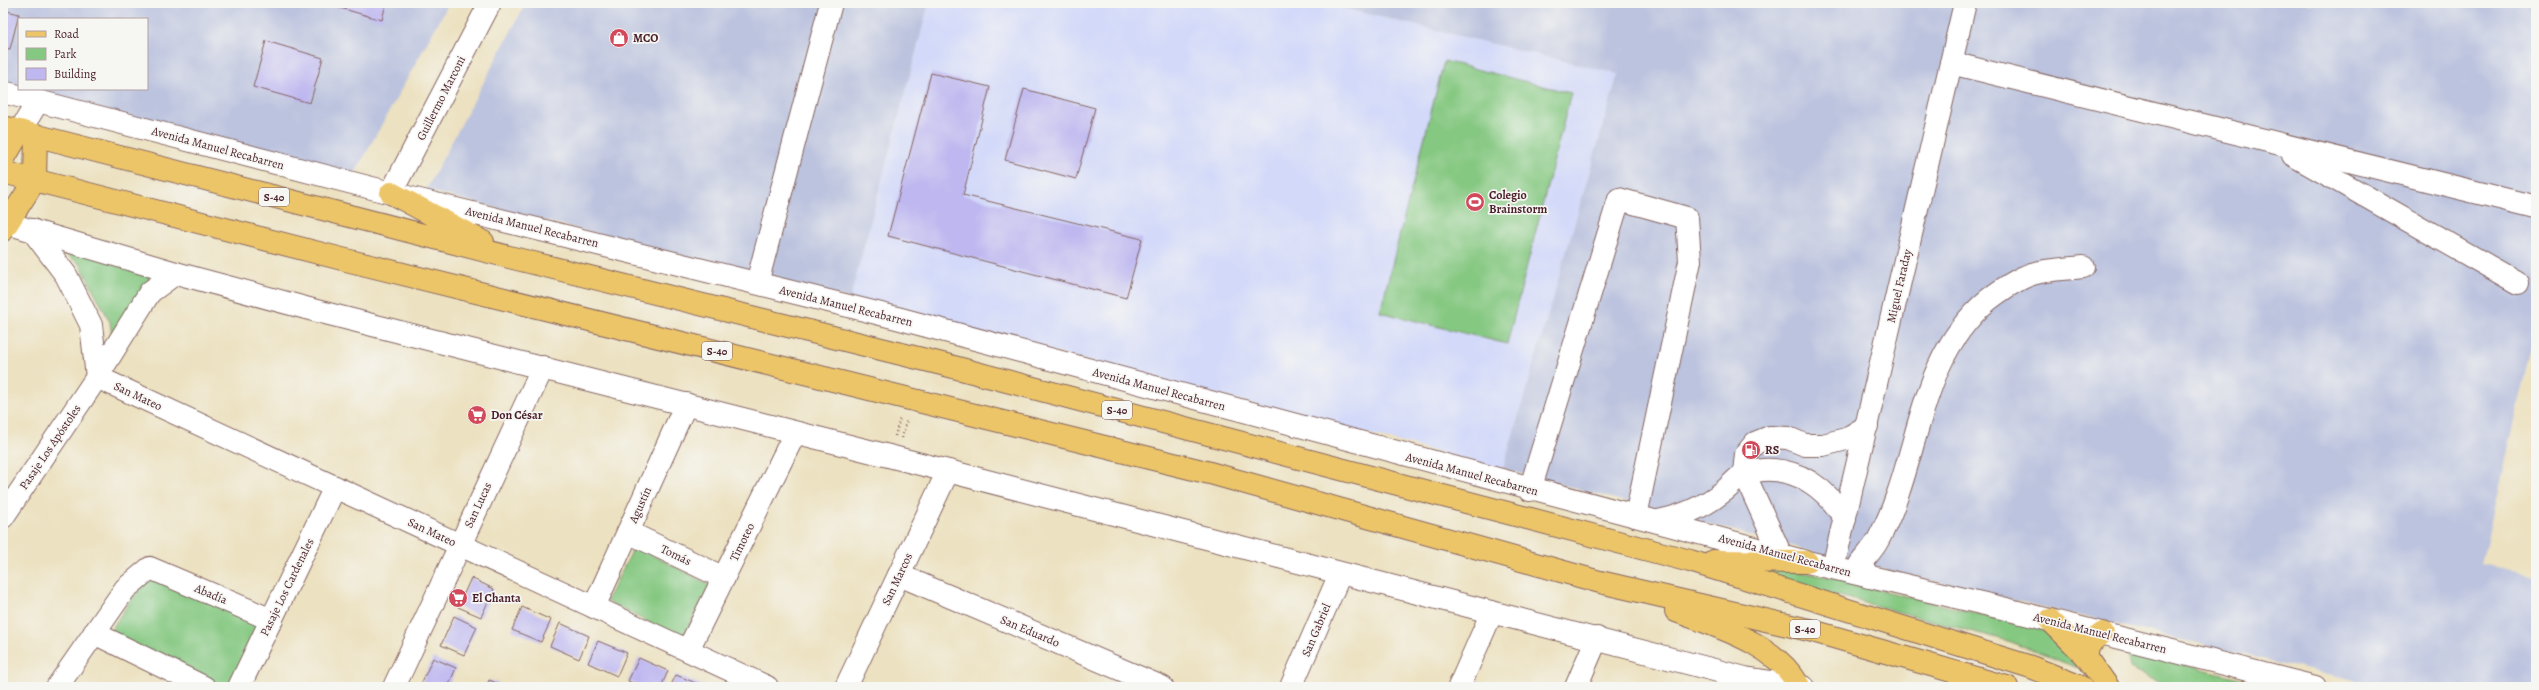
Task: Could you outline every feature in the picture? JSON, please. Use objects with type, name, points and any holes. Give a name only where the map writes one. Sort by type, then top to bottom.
[{"type":"main road","points":[[3,160],[20,131]]},
{"type":"main road","points":[[5,225],[35,180],[20,131]]},
{"type":"main road","name":"S-40","points":[[20,131],[513,258],[946,365],[1690,561],[2031,667],[2081,687]]},
{"type":"main road","name":"S-40","points":[[3,172],[346,260],[1210,473],[1600,582],[1809,630],[2007,687]]},
{"type":"main road","points":[[392,192],[513,258]]},
{"type":"main road","points":[[1690,561],[1807,562]]},
{"type":"main road","points":[[1600,582],[1716,626],[1761,648],[1783,663],[1801,687]]},
{"type":"main road","points":[[2050,620],[2086,656],[2108,687]]},
{"type":"main road","points":[[2086,656],[2089,643],[2103,633]]},
{"type":"main road","points":[[1954,687],[1987,687]]},
{"type":"street","name":"Guillermo Marconi","points":[[392,192],[490,3]]},
{"type":"street","points":[[757,284],[832,3]]},
{"type":"street","name":"Miguel Faraday","points":[[1833,568],[1965,3]]},
{"type":"street","points":[[1951,63],[2536,207]]},
{"type":"street","name":"Avenida Manuel Recabarren","points":[[3,92],[392,192],[897,318],[1530,490],[1657,521],[1807,562],[2103,633],[2315,687]]},
{"type":"street","points":[[20,131],[38,101]]},
{"type":"street","points":[[2269,141],[2518,283]]},
{"type":"street","points":[[1530,490],[1619,199],[1687,218],[1690,261],[1636,516]]},
{"type":"street","points":[[5,225],[32,230],[176,274],[948,471],[1340,574],[1597,638],[1742,682],[1801,687]]},
{"type":"street","points":[[32,230],[66,275],[90,325],[97,378]]},
{"type":"street","points":[[1869,577],[1860,564],[1878,541],[1885,525],[1902,477],[1931,382],[1950,343],[1977,309],[2013,283],[2033,274],[2083,267]]},
{"type":"street","name":"Pasaje Los Apóstoles","points":[[3,517],[97,378],[150,292],[176,274]]},
{"type":"street","name":"San Lucas","points":[[396,686],[543,367]]},
{"type":"street","name":"San Mateo","points":[[97,378],[767,687]]},
{"type":"street","name":"Agustín","points":[[594,607],[686,404]]},
{"type":"street","points":[[1781,555],[1744,473],[1746,454],[1761,439],[1779,436],[1804,445],[1823,445],[1846,439],[1866,426]]},
{"type":"street","name":"Timoteo","points":[[688,650],[796,432]]},
{"type":"street","name":"San Marcos","points":[[846,687],[948,471]]},
{"type":"street","points":[[1657,521],[1677,517],[1713,500],[1744,473],[1781,471],[1806,479],[1829,496],[1845,519]]},
{"type":"street","name":"Pasaje Los Cardenales","points":[[239,687],[335,487]]},
{"type":"street","name":"Tomás","points":[[628,532],[724,578]]},
{"type":"street","name":"Abadía","points":[[94,633],[125,588],[150,568],[272,620]]},
{"type":"street","name":"San Gabriel","points":[[1292,687],[1340,574]]},
{"type":"street","name":"San Eduardo","points":[[899,575],[1162,687]]},
{"type":"street","points":[[1458,687],[1492,612]]},
{"type":"street","points":[[57,687],[94,633],[204,687]]},
{"type":"street","points":[[1576,687],[1597,638]]},
{"type":"shaded area","points":[[3,3],[449,3],[355,173],[25,90],[148,90],[148,18],[18,18],[18,89],[3,85]]},
{"type":"shaded area","points":[[526,3],[929,3],[850,299],[426,190]]},
{"type":"shaded area","name":"Colegio Brainstorm","points":[[929,3],[1322,3],[1618,74],[1503,469],[850,299]]},
{"type":"shaded area","points":[[1322,3],[2536,3],[2536,325],[2481,565],[2536,576],[2536,687],[2380,687],[1836,558],[1503,469],[1618,74]]},
{"type":"green space","name":"Colegio Brainstorm","points":[[1444,61],[1571,93],[1507,344],[1380,312]]},
{"type":"green space","points":[[47,242],[162,276],[113,344],[110,322],[80,264]]},
{"type":"green space","points":[[635,546],[710,585],[682,639],[606,601]]},
{"type":"green space","points":[[1750,568],[1790,570],[1828,577],[2044,630],[2051,633],[2065,645],[2078,668],[2005,640],[1756,574]]},
{"type":"green space","points":[[152,576],[261,624],[230,687],[222,687],[109,633],[132,598]]},
{"type":"green space","points":[[2139,654],[2278,687],[2172,687],[2130,668],[2128,660]]},
{"type":"building","points":[[323,3],[386,3],[382,20]]},
{"type":"building","points":[[3,10],[19,14],[10,49],[3,48]]},
{"type":"building","points":[[266,41],[323,58],[310,103],[253,87]]},
{"type":"building","points":[[931,73],[990,87],[963,195],[1142,239],[1126,298],[888,236]]},
{"type":"building","points":[[1024,89],[1095,108],[1076,179],[1005,160]]},
{"type":"building","points":[[471,578],[494,589],[481,617],[458,607]]},
{"type":"building","points":[[522,607],[551,620],[541,642],[512,630]]},
{"type":"building","points":[[454,616],[477,627],[464,655],[441,645]]},
{"type":"building","points":[[560,623],[589,636],[579,659],[550,646]]},
{"type":"building","points":[[598,641],[627,653],[617,676],[588,663]]},
{"type":"building","points":[[433,658],[456,668],[448,687],[420,686]]},
{"type":"building","points":[[639,658],[668,671],[661,687],[642,687],[628,681]]},
{"type":"building","points":[[676,675],[691,681],[705,687],[670,687]]},
{"type":"building","points":[[489,680],[506,687],[486,687]]},
{"type":"place","name":"MCO","points":[[619,38]]},
{"type":"place","name":"Colegio Brainstorm","points":[[1475,202]]},
{"type":"place","name":"Don César","points":[[477,415]]},
{"type":"place","name":"RS","points":[[1751,450]]},
{"type":"place","name":"El Chanta","points":[[458,598]]}]
